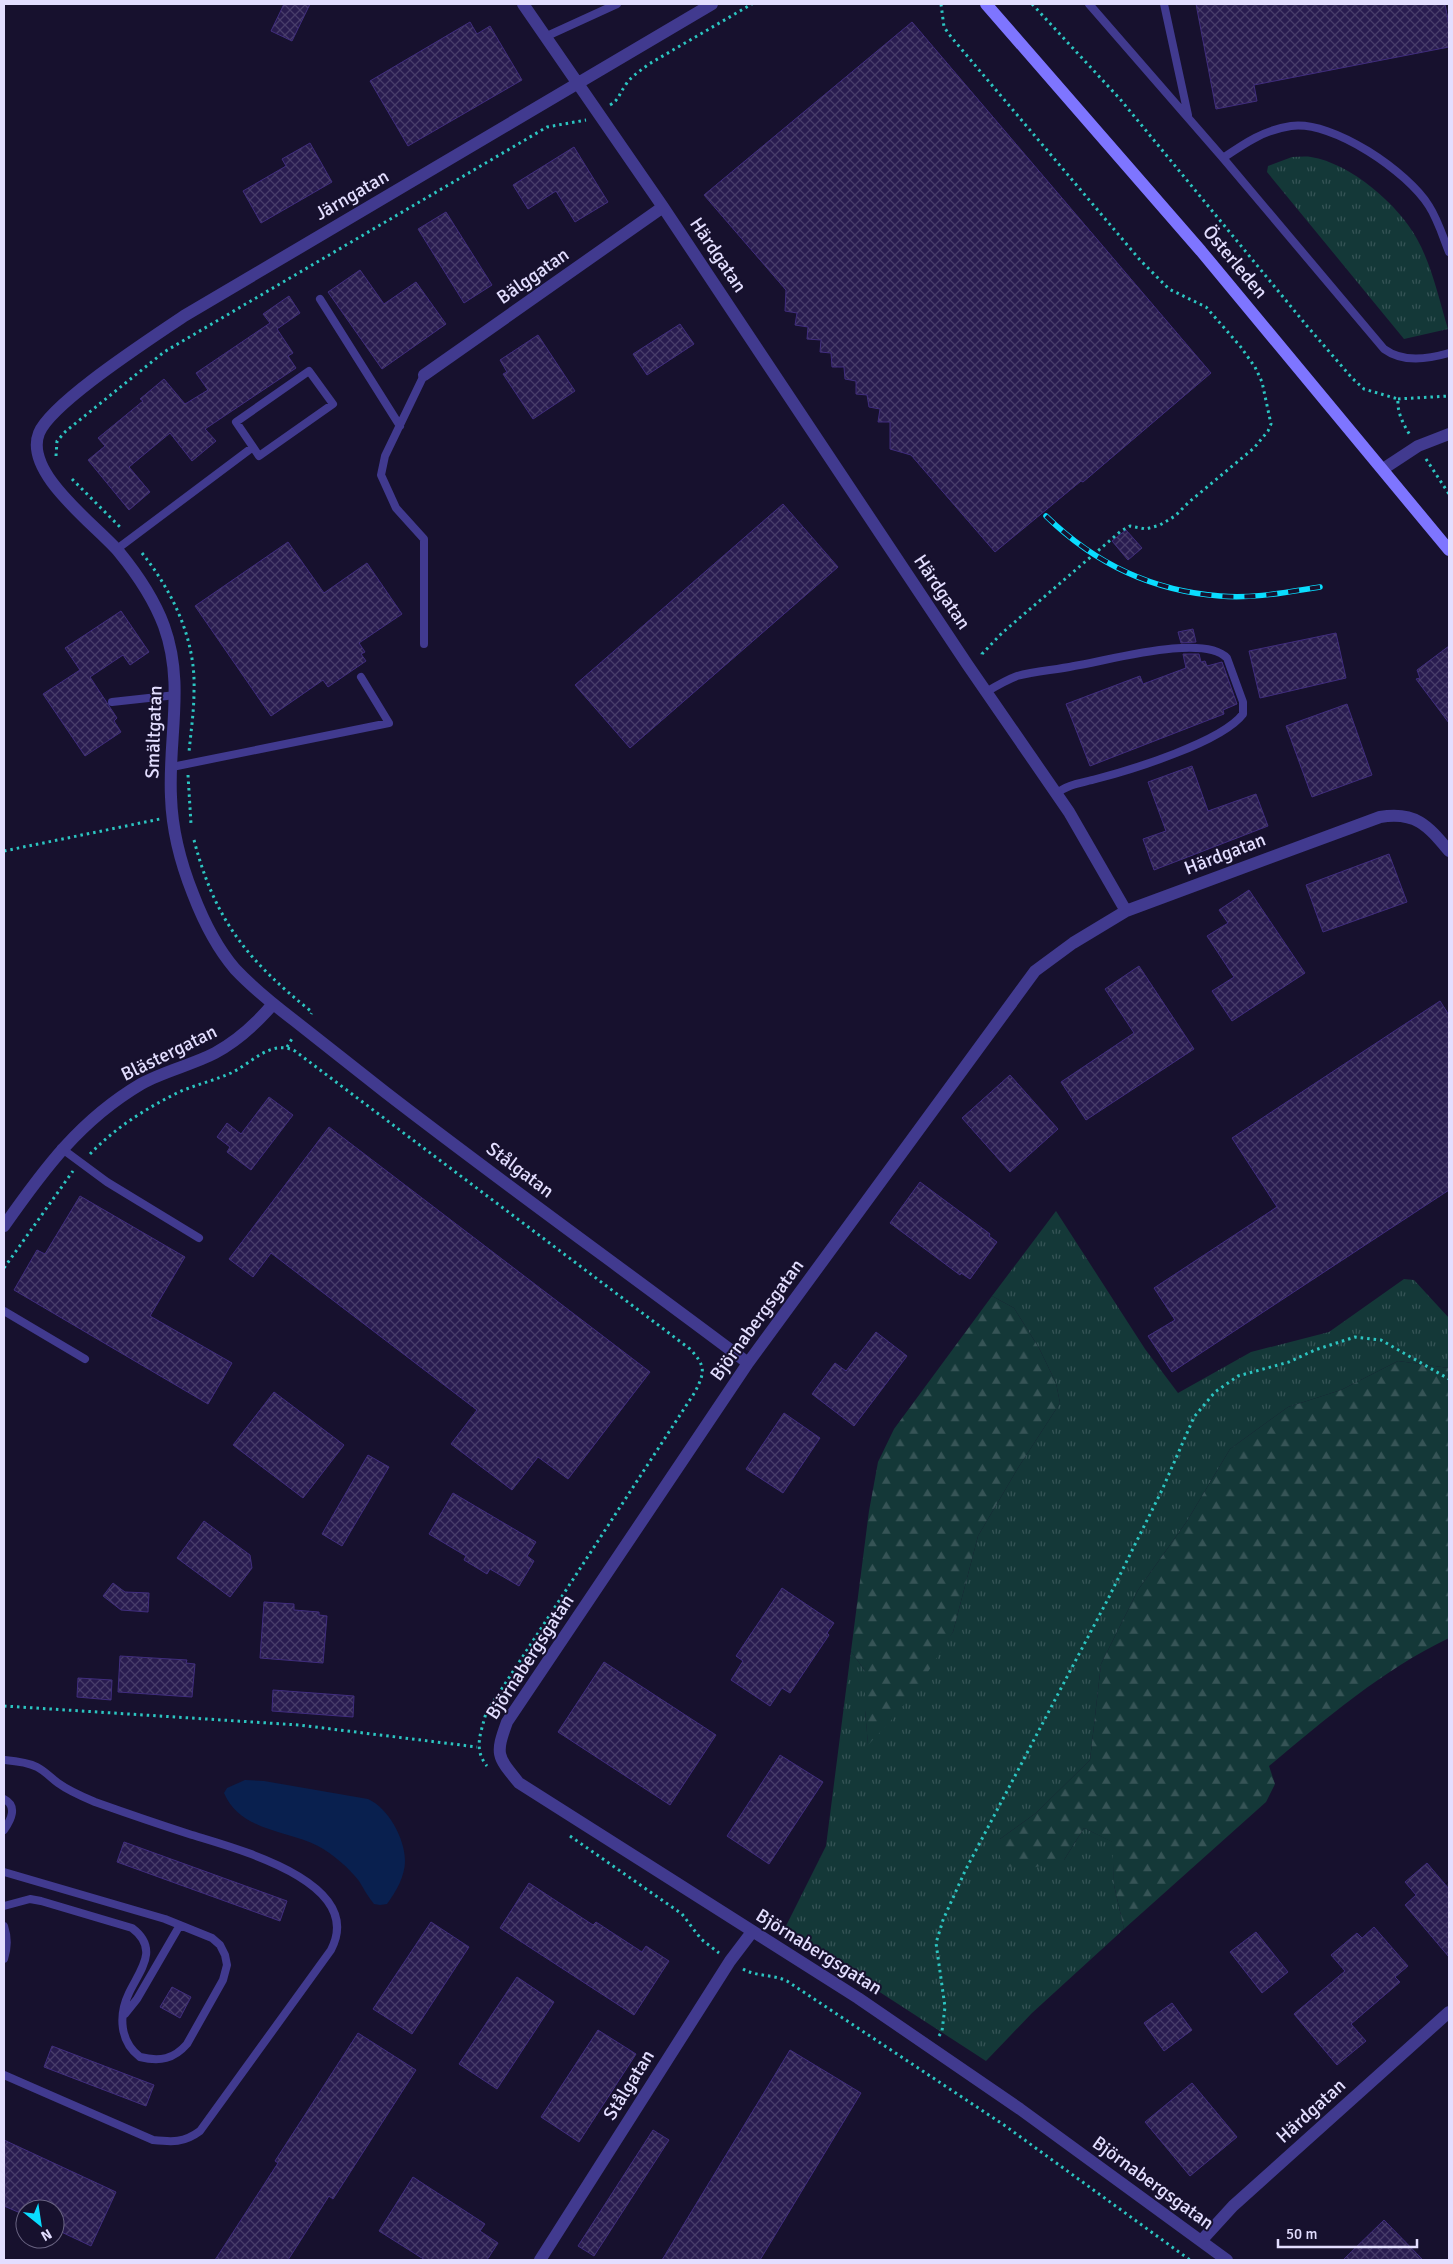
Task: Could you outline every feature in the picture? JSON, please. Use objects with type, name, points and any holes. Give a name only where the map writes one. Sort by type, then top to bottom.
[{"type":"main road","name":"Österleden","points":[[986,4],[1201,251],[1449,550]]},
{"type":"street","name":"Härdgatan","points":[[523,4],[548,36],[578,84],[991,689],[1126,911],[1271,856],[1387,816],[1402,815],[1414,818],[1437,836],[1449,851]]},
{"type":"street","name":"Järngatan","points":[[36,446],[40,430],[55,413],[120,360],[184,316],[712,4]]},
{"type":"street","name":"Bälggatan","points":[[424,375],[663,207]]},
{"type":"street","points":[[1383,469],[1418,446],[1449,434]]},
{"type":"street","name":"Smältgatan","points":[[36,446],[43,469],[52,482],[131,566],[154,604],[165,629],[176,695],[170,795],[180,857],[190,885],[216,942],[235,968],[273,1004]]},
{"type":"street","name":"Björnabergsgatan","points":[[1126,911],[1073,942],[1036,970],[748,1363],[506,1722],[498,1746],[503,1763],[519,1783],[858,1998],[1020,2109],[1227,2260]]},
{"type":"street","name":"Stålgatan","points":[[273,1004],[440,1134],[748,1363]]},
{"type":"street","name":"Blästergatan","points":[[4,1226],[43,1170],[61,1148],[100,1113],[142,1084],[214,1053],[239,1038],[259,1021],[273,1004]]},
{"type":"street","name":"Stålgatan","points":[[540,2260],[730,1960],[752,1932]]},
{"type":"street","name":"Härdgatan","points":[[1202,2241],[1232,2206],[1449,2012]]},
{"type":"lane","points":[[548,36],[617,4]]},
{"type":"lane","points":[[1088,4],[1188,117],[1384,350],[1392,356],[1418,359],[1449,353]]},
{"type":"lane","points":[[1164,4],[1188,117]]},
{"type":"lane","points":[[1223,158],[1255,136],[1293,126],[1327,130],[1364,148],[1402,174],[1429,206],[1449,252]]},
{"type":"lane","points":[[320,299],[400,426]]},
{"type":"lane","points":[[310,370],[333,404],[259,456],[253,447],[236,422],[310,370]]},
{"type":"lane","points":[[424,375],[386,456],[381,475],[396,508],[424,539],[424,644]]},
{"type":"lane","points":[[117,549],[253,447]]},
{"type":"lane","points":[[991,689],[1015,677],[1033,672],[1073,667],[1158,649],[1203,648],[1222,652],[1227,658],[1243,702],[1243,714],[1233,726],[1197,744],[1096,779],[1063,787],[1056,794]]},
{"type":"lane","points":[[172,767],[389,723],[360,677]]},
{"type":"lane","points":[[112,702],[176,695]]},
{"type":"lane","points":[[61,1148],[107,1182],[200,1238]]},
{"type":"lane","points":[[4,1311],[85,1359]]},
{"type":"lane","points":[[4,1760],[25,1762],[38,1767],[58,1784],[75,1794],[145,1820],[268,1860],[297,1873],[326,1900],[335,1915],[338,1926],[338,1938],[332,1950],[200,2131],[190,2139],[174,2143],[153,2140],[4,2075]]},
{"type":"lane","points":[[4,1799],[11,1804],[13,1810],[4,1830]]},
{"type":"lane","points":[[4,1872],[180,1925],[212,1938],[220,1946],[225,1956],[227,1965],[224,1980],[188,2044],[180,2052],[162,2060],[140,2057],[126,2041],[122,2031],[128,1995],[146,1958],[144,1941],[140,1934],[132,1928],[41,1901],[30,1899],[4,1906]]},
{"type":"lane","points":[[124,2016],[137,1999],[180,1925]]},
{"type":"lane","points":[[4,1926],[7,1935],[7,1950],[4,1959]]},
{"type":"path","points":[[598,113],[617,101],[625,85],[634,75],[649,64],[752,4]]},
{"type":"path","points":[[941,4],[944,26],[952,38],[1140,260],[1169,289],[1206,307],[1240,346],[1255,367],[1262,382],[1271,424],[1268,432],[1254,448],[1175,516],[1160,525],[1146,529],[1130,526],[1121,531],[1002,633],[982,654],[982,666],[991,689]]},
{"type":"path","points":[[1032,4],[1120,99],[1270,282],[1352,378],[1364,389],[1398,399],[1449,396]]},
{"type":"path","points":[[1398,399],[1398,406],[1404,426],[1449,494]]},
{"type":"path","points":[[190,814],[192,830]]},
{"type":"path","points":[[4,852],[173,816]]},
{"type":"path","points":[[194,840],[216,904],[230,929],[278,984],[312,1012],[287,1047]]},
{"type":"path","points":[[932,2049],[942,2031],[945,2007],[936,1943],[942,1920],[965,1871],[1109,1597],[1162,1490],[1194,1417],[1215,1392],[1238,1376],[1289,1362],[1315,1350],[1355,1337],[1381,1340],[1449,1379]]},
{"type":"path","points":[[4,1706],[298,1726],[478,1747]]},
{"type":"green space","points":[[1292,157],[1311,157],[1341,168],[1372,188],[1398,213],[1409,226],[1427,260],[1448,329],[1404,339],[1267,172],[1268,166]]},
{"type":"green space","points":[[1056,1211],[1145,1349],[1178,1393],[1251,1352],[1329,1332],[1404,1279],[1414,1280],[1449,1318],[1449,1368],[1398,1361],[1341,1390],[1288,1407],[1230,1449],[1187,1521],[1138,1590],[1101,1664],[1090,1760],[1036,1813],[1000,1839],[1064,1860],[1084,1828],[1113,1842],[1114,1885],[1124,1929],[1032,2013],[986,2061],[784,1930],[826,1846],[851,1651],[865,1671],[865,1710],[868,1744],[953,1632],[978,1536],[1018,1468],[1060,1403],[1056,1383],[1039,1348],[1014,1308],[992,1296]]},
{"type":"green space","points":[[992,1296],[1014,1308],[1039,1348],[1056,1383],[1060,1403],[1018,1468],[978,1536],[953,1632],[921,1683],[889,1723],[868,1745],[865,1710],[865,1671],[851,1651],[869,1511],[878,1462],[894,1429]]},
{"type":"green space","points":[[1398,1361],[1449,1368],[1449,1638],[1401,1665],[1355,1696],[1269,1766],[1275,1784],[1266,1802],[1124,1929],[1114,1885],[1112,1842],[1084,1828],[1064,1860],[1032,1868],[1000,1866],[1000,1839],[1036,1813],[1090,1760],[1101,1664],[1138,1590],[1187,1521],[1230,1449],[1288,1407],[1341,1390]]},
{"type":"water","points":[[245,1780],[264,1781],[368,1799],[382,1809],[399,1834],[405,1861],[399,1884],[387,1904],[374,1904],[350,1871],[324,1849],[265,1828],[241,1815],[231,1806],[224,1793],[227,1788]]},
{"type":"building","points":[[284,4],[310,4],[292,41],[271,31]]},
{"type":"building","points":[[1196,4],[1445,4],[1449,25],[1449,47],[1254,85],[1257,101],[1216,109]]},
{"type":"building","points":[[470,22],[477,34],[490,26],[522,80],[408,146],[370,81]]},
{"type":"building","points":[[912,22],[1211,373],[1083,482],[1081,481],[995,552],[911,455],[890,449],[890,422],[878,422],[880,409],[869,407],[867,395],[856,394],[856,381],[845,379],[844,367],[832,367],[831,353],[820,352],[821,340],[807,339],[808,327],[795,325],[797,313],[785,311],[786,290],[704,195]]},
{"type":"building","points":[[310,143],[332,182],[261,223],[243,191],[286,166],[282,159]]},
{"type":"building","points":[[574,147],[608,202],[575,222],[556,191],[528,209],[513,185]]},
{"type":"building","points":[[446,212],[492,285],[464,303],[418,229]]},
{"type":"building","points":[[360,270],[384,304],[416,282],[446,324],[382,369],[328,292]]},
{"type":"building","points":[[289,296],[300,313],[277,329],[293,353],[288,356],[296,368],[205,429],[216,441],[192,461],[170,433],[129,467],[150,492],[129,510],[88,460],[105,446],[98,438],[143,401],[140,399],[164,379],[185,404],[208,390],[196,373],[270,323],[263,314]]},
{"type":"building","points":[[680,324],[694,344],[647,375],[633,354]]},
{"type":"building","points":[[538,335],[575,391],[533,419],[503,374],[507,372],[500,360]]},
{"type":"building","points":[[783,504],[838,567],[630,748],[575,685]]},
{"type":"building","points":[[1126,530],[1142,548],[1128,560],[1112,541]]},
{"type":"building","points":[[288,542],[324,593],[367,563],[402,614],[359,643],[365,652],[361,654],[366,661],[328,687],[323,680],[271,716],[195,606]]},
{"type":"building","points":[[121,611],[149,652],[130,665],[123,655],[90,677],[117,718],[114,721],[121,732],[85,756],[43,694],[80,670],[65,648]]},
{"type":"building","points":[[1193,629],[1196,642],[1181,643],[1178,632]]},
{"type":"building","points":[[1336,633],[1346,678],[1260,698],[1249,651]]},
{"type":"building","points":[[1449,646],[1449,723],[1416,679],[1420,678],[1417,670]]},
{"type":"building","points":[[1183,654],[1199,654],[1201,662],[1205,661],[1207,666],[1222,662],[1237,704],[1223,710],[1224,714],[1090,766],[1066,704],[1140,676],[1143,684],[1186,668]]},
{"type":"building","points":[[1347,704],[1372,775],[1312,797],[1286,726]]},
{"type":"building","points":[[1192,766],[1208,811],[1256,794],[1268,826],[1154,870],[1143,839],[1166,831],[1148,782]]},
{"type":"building","points":[[1389,854],[1407,902],[1323,932],[1306,885]]},
{"type":"building","points":[[1249,890],[1305,973],[1232,1021],[1212,991],[1234,977],[1207,936],[1228,923],[1219,910]]},
{"type":"building","points":[[1139,966],[1194,1049],[1086,1120],[1061,1082],[1134,1033],[1105,989]]},
{"type":"building","points":[[1440,1001],[1449,1015],[1449,1190],[1172,1372],[1148,1336],[1175,1320],[1154,1288],[1277,1207],[1232,1138]]},
{"type":"building","points":[[1010,1075],[1058,1129],[1010,1172],[962,1118]]},
{"type":"building","points":[[269,1097],[293,1115],[251,1170],[227,1152],[230,1147],[217,1137],[227,1123],[241,1134]]},
{"type":"building","points":[[329,1127],[650,1372],[568,1479],[538,1457],[512,1490],[451,1444],[477,1410],[271,1253],[253,1277],[229,1259]]},
{"type":"building","points":[[920,1182],[990,1234],[989,1236],[997,1242],[970,1279],[961,1273],[960,1275],[890,1223]]},
{"type":"building","points":[[80,1196],[185,1257],[150,1316],[232,1363],[208,1404],[14,1290],[37,1250],[45,1254]]},
{"type":"building","points":[[876,1332],[907,1356],[854,1426],[812,1394],[835,1363],[846,1371]]},
{"type":"building","points":[[274,1392],[344,1445],[303,1498],[233,1445]]},
{"type":"building","points":[[784,1413],[820,1438],[783,1493],[746,1469]]},
{"type":"building","points":[[368,1455],[389,1467],[342,1546],[322,1534]]},
{"type":"building","points":[[453,1493],[536,1542],[527,1556],[534,1561],[519,1586],[490,1569],[487,1574],[464,1560],[466,1556],[429,1534]]},
{"type":"building","points":[[204,1521],[250,1555],[252,1568],[230,1597],[177,1558]]},
{"type":"building","points":[[113,1583],[125,1592],[149,1593],[148,1612],[121,1610],[103,1596]]},
{"type":"building","points":[[782,1588],[834,1623],[827,1633],[829,1635],[790,1693],[782,1688],[770,1706],[731,1680],[743,1661],[736,1656]]},
{"type":"building","points":[[264,1602],[294,1604],[294,1610],[319,1612],[319,1615],[327,1616],[323,1663],[260,1658]]},
{"type":"building","points":[[120,1656],[187,1660],[186,1663],[195,1664],[192,1697],[118,1692]]},
{"type":"building","points":[[604,1662],[716,1735],[670,1805],[558,1732]]},
{"type":"building","points":[[78,1678],[112,1680],[111,1700],[77,1697]]},
{"type":"building","points":[[273,1690],[354,1696],[353,1717],[272,1711]]},
{"type":"building","points":[[780,1755],[823,1782],[769,1864],[727,1836]]},
{"type":"building","points":[[124,1842],[287,1901],[280,1921],[117,1862]]},
{"type":"building","points":[[1427,1863],[1449,1889],[1449,1957],[1405,1905],[1416,1895],[1405,1882]]},
{"type":"building","points":[[529,1883],[593,1925],[596,1922],[642,1952],[646,1946],[669,1961],[634,2015],[500,1928]]},
{"type":"building","points":[[431,1922],[469,1947],[412,2034],[373,2009]]},
{"type":"building","points":[[1374,1927],[1408,1966],[1395,1977],[1400,1982],[1351,2024],[1366,2041],[1337,2065],[1294,2014],[1345,1971],[1331,1955],[1357,1933],[1362,1938]]},
{"type":"building","points":[[1256,1932],[1288,1972],[1262,1993],[1230,1952]]},
{"type":"building","points":[[517,1977],[554,2002],[497,2089],[459,2064]]},
{"type":"building","points":[[172,1987],[191,1997],[180,2018],[160,2007]]},
{"type":"building","points":[[1172,2003],[1192,2030],[1164,2051],[1144,2023]]},
{"type":"building","points":[[598,2030],[636,2054],[579,2142],[541,2117]]},
{"type":"building","points":[[358,2033],[416,2070],[333,2199],[329,2196],[288,2260],[215,2260],[278,2163],[275,2161]]},
{"type":"building","points":[[52,2046],[154,2085],[146,2106],[44,2067]]},
{"type":"building","points":[[790,2050],[861,2093],[760,2260],[662,2260]]},
{"type":"building","points":[[1192,2083],[1237,2137],[1190,2176],[1145,2122]]},
{"type":"building","points":[[653,2130],[669,2140],[594,2256],[578,2246]]},
{"type":"building","points":[[4,2140],[116,2192],[91,2246],[65,2234],[65,2199],[15,2199],[15,2211],[4,2206]]},
{"type":"building","points":[[413,2177],[485,2224],[480,2231],[498,2243],[487,2260],[425,2260],[379,2231]]},
{"type":"building","points":[[1384,2220],[1423,2260],[1343,2260]]},
{"type":"railway","points":[[1046,516],[1084,548],[1104,561],[1148,581],[1171,588],[1195,593],[1245,597],[1320,587]]}]
